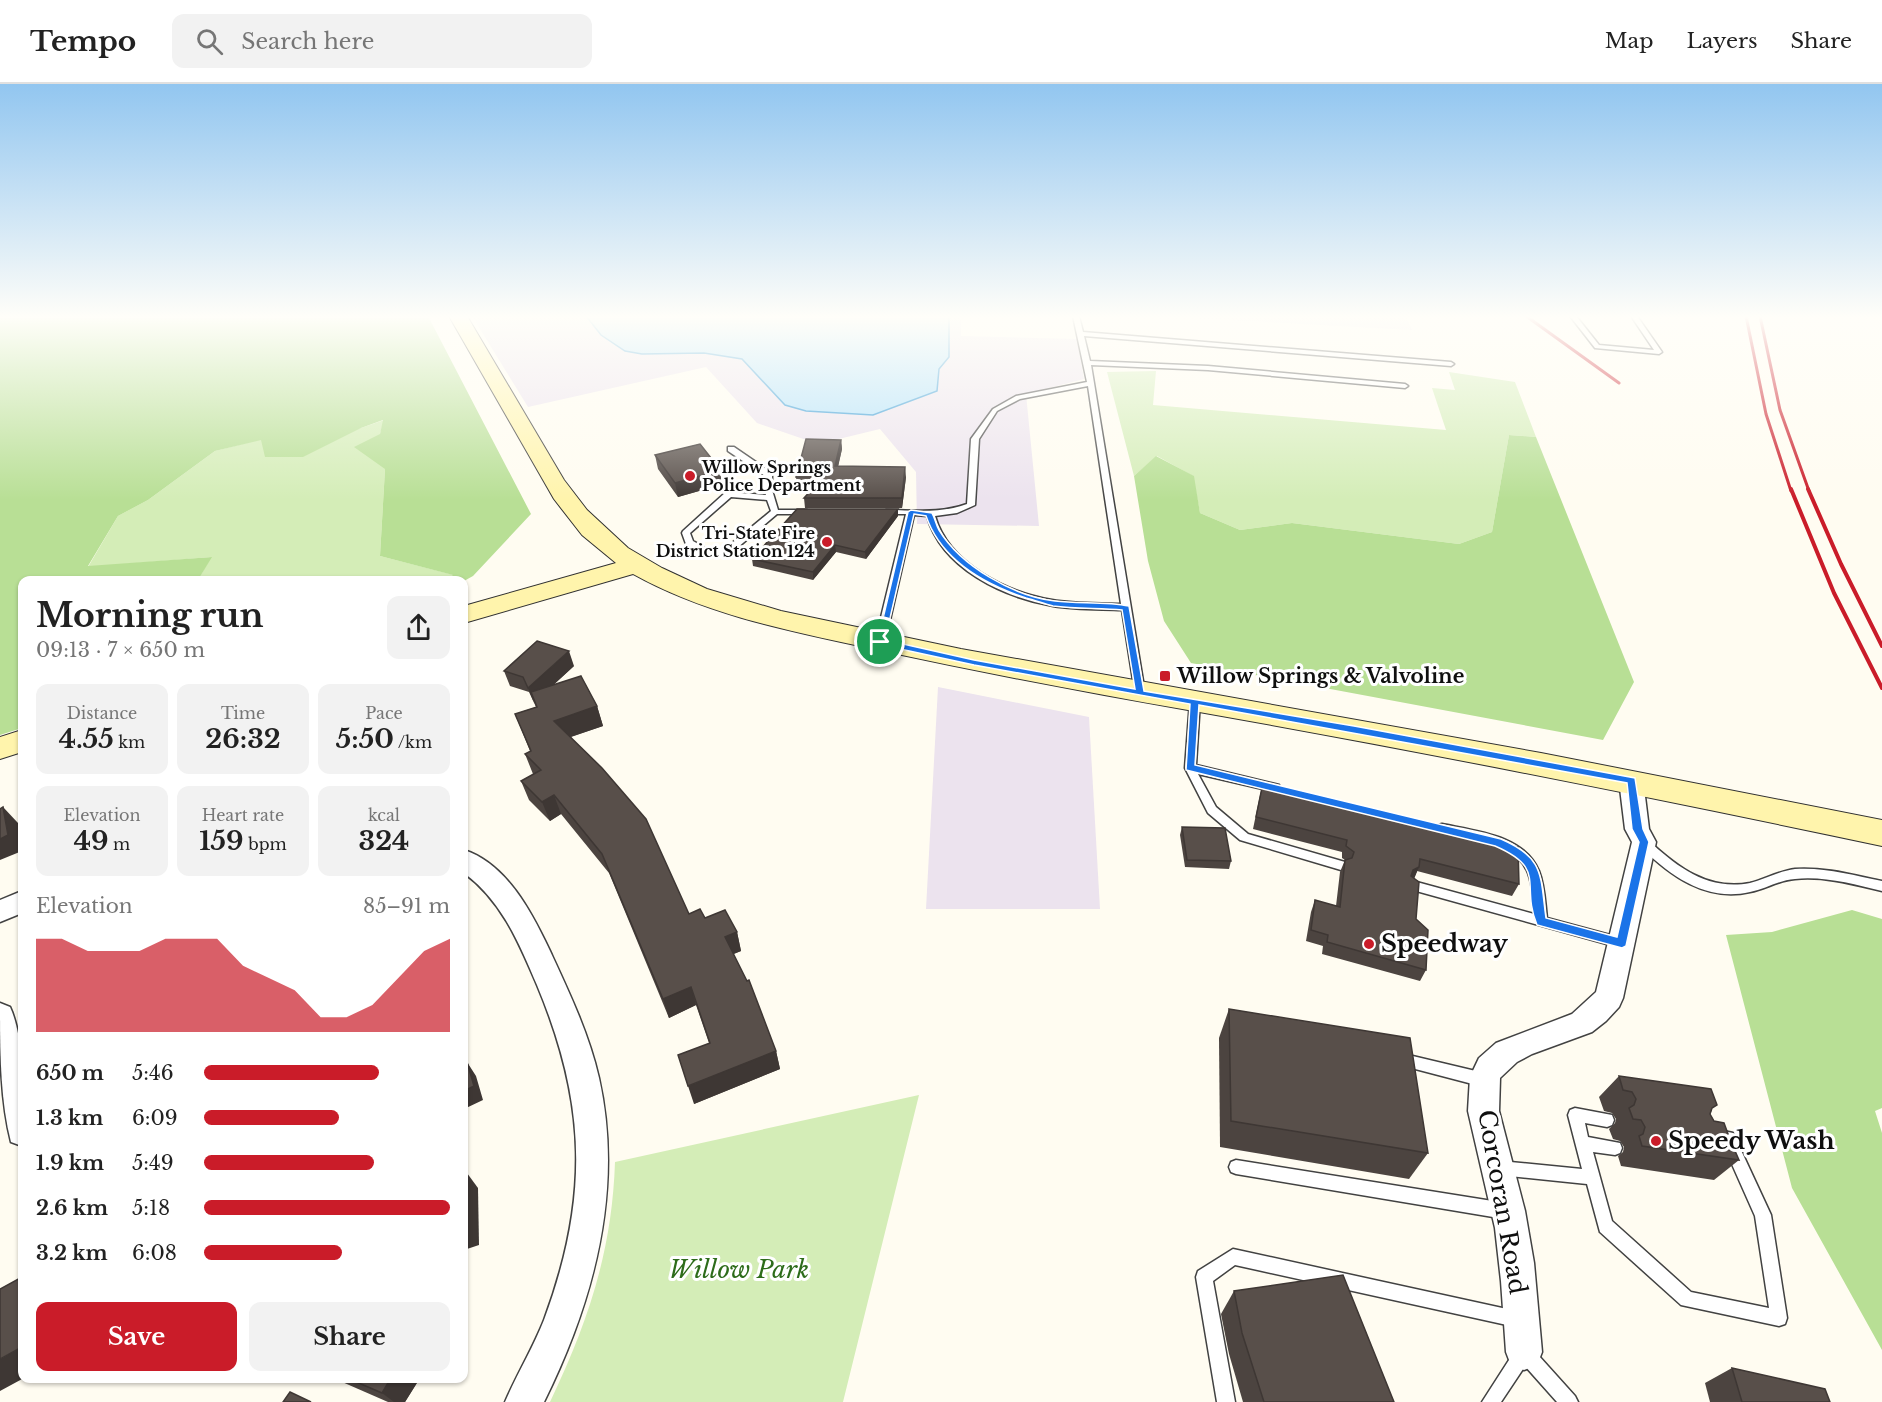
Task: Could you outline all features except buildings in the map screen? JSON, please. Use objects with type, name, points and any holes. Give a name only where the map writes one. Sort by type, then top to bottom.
[{"type":"main road","points":[[494,378],[570,507],[593,534],[636,565],[672,583],[734,607],[974,663],[1631,780],[1882,833]]},
{"type":"main road","points":[[468,614],[636,565]]},
{"type":"main road","points":[[0,748],[18,742]]},
{"type":"street","points":[[1484,1080],[1490,1066],[1505,1053],[1531,1041],[1582,1025],[1600,1011],[1609,998],[1644,842],[1637,829],[1631,780]]},
{"type":"street","points":[[468,863],[484,873],[513,905],[525,925],[555,995],[584,1077],[592,1130],[594,1182],[583,1252],[563,1320],[524,1402]]},
{"type":"street","points":[[0,911],[18,904]]},
{"type":"street","points":[[0,1016],[18,1110]]},
{"type":"street","name":"Corcoran Road","points":[[1484,1080],[1483,1106],[1508,1212],[1524,1352]]},
{"type":"lane","points":[[1090,378],[1140,693]]},
{"type":"lane","points":[[1313,378],[1406,386]]},
{"type":"lane","points":[[877,512],[930,514],[954,511],[971,505],[975,439],[995,410],[1018,397],[1091,383]]},
{"type":"lane","points":[[731,450],[769,475],[770,498],[775,512]]},
{"type":"lane","points":[[770,498],[729,494],[686,533],[688,542],[705,551],[727,552],[775,512],[820,512]]},
{"type":"lane","points":[[880,642],[911,512]]},
{"type":"lane","points":[[930,514],[935,530],[962,561],[978,575],[1002,587],[1052,603],[1126,608]]},
{"type":"lane","points":[[1195,701],[1190,768],[1212,810],[1244,837],[1341,865]]},
{"type":"lane","points":[[1190,768],[1290,792]]},
{"type":"lane","points":[[1425,824],[1497,842],[1516,850],[1528,860],[1534,872],[1541,921]]},
{"type":"lane","points":[[1644,842],[1674,870],[1707,887],[1726,890],[1741,889],[1795,874],[1812,873],[1882,886]]},
{"type":"lane","points":[[1413,886],[1622,943]]},
{"type":"lane","points":[[1382,1056],[1417,1062],[1484,1080]]},
{"type":"lane","points":[[1607,1120],[1575,1115],[1606,1227],[1687,1299],[1779,1318],[1763,1215],[1742,1167],[1728,1138],[1697,1134]]},
{"type":"lane","points":[[1582,1143],[1615,1148]]},
{"type":"lane","points":[[1719,1164],[1742,1167]]},
{"type":"lane","points":[[1236,1167],[1508,1212]]},
{"type":"lane","points":[[1497,1168],[1592,1177]]},
{"type":"lane","points":[[1226,1402],[1204,1277],[1233,1257],[1522,1320]]},
{"type":"lane","points":[[1491,1402],[1524,1352],[1569,1402]]},
{"type":"shaded area","points":[[510,378],[659,378],[528,407]]},
{"type":"shaded area","points":[[716,378],[1084,379],[1026,394],[1039,526],[917,524],[916,472],[880,429],[818,444],[757,423]]},
{"type":"shaded area","points":[[938,687],[1089,717],[1100,909],[926,909]]},
{"type":"green space","points":[[0,378],[460,378],[531,514],[473,576],[468,579],[468,576],[452,576],[380,556],[385,469],[354,447],[380,434],[383,420],[361,428],[303,457],[265,457],[261,440],[215,451],[148,500],[118,516],[88,566],[212,557],[200,576],[18,576],[18,729],[0,735]]},
{"type":"green space","points":[[1108,378],[1155,378],[1153,405],[1446,430],[1432,388],[1455,390],[1451,378],[1485,378],[1515,382],[1536,437],[1509,435],[1492,532],[1459,544],[1292,523],[1240,530],[1200,513],[1193,476],[1157,456],[1134,476]]},
{"type":"green space","points":[[384,420],[380,434],[385,469],[380,556],[453,576],[200,576],[211,557],[88,567],[118,516],[148,500],[215,451],[262,439],[361,428]]},
{"type":"green space","points":[[1509,435],[1536,437],[1634,682],[1603,740],[1191,663],[1164,621],[1148,561],[1134,476],[1156,456],[1194,476],[1200,513],[1240,530],[1292,523],[1459,544],[1492,532]]},
{"type":"green space","points":[[1852,910],[1882,919],[1882,1108],[1875,1111],[1882,1133],[1882,1350],[1792,1188],[1726,935],[1772,932]]},
{"type":"green space","name":"Willow Park","points":[[919,1095],[843,1402],[550,1402],[576,1343],[596,1286],[609,1226],[615,1162]]},
{"type":"water","points":[[759,378],[938,378],[937,391],[873,415],[806,411],[785,405]]},
{"type":"railway","points":[[1611,378],[1619,383]]},
{"type":"railway","points":[[1759,378],[1766,414],[1791,491]]},
{"type":"railway","points":[[1773,378],[1780,410],[1809,491]]},
{"type":"railway","points":[[1791,489],[1834,593],[1882,688]]},
{"type":"railway","points":[[1808,489],[1841,564],[1882,646]]},
{"type":"place","name":"Willow Springs Police Department","points":[[690,476]]},
{"type":"place","name":"Tri-State Fire District Station 124","points":[[827,542]]},
{"type":"place","name":"Willow Springs & Valvoline","points":[[1165,676]]},
{"type":"place","name":"Speedway","points":[[1369,944]]},
{"type":"place","name":"Speedy Wash","points":[[1656,1141]]},
{"type":"route","points":[[880,642],[911,512],[923,512],[930,514],[935,530],[962,561],[978,575],[1002,587],[1052,603],[1126,608],[1140,693],[1195,701],[1354,729],[1631,780],[1637,829],[1644,842],[1622,943],[1541,921],[1534,872],[1528,860],[1516,850],[1497,842],[1190,768],[1195,701],[1140,693],[974,663],[880,642]]}]
